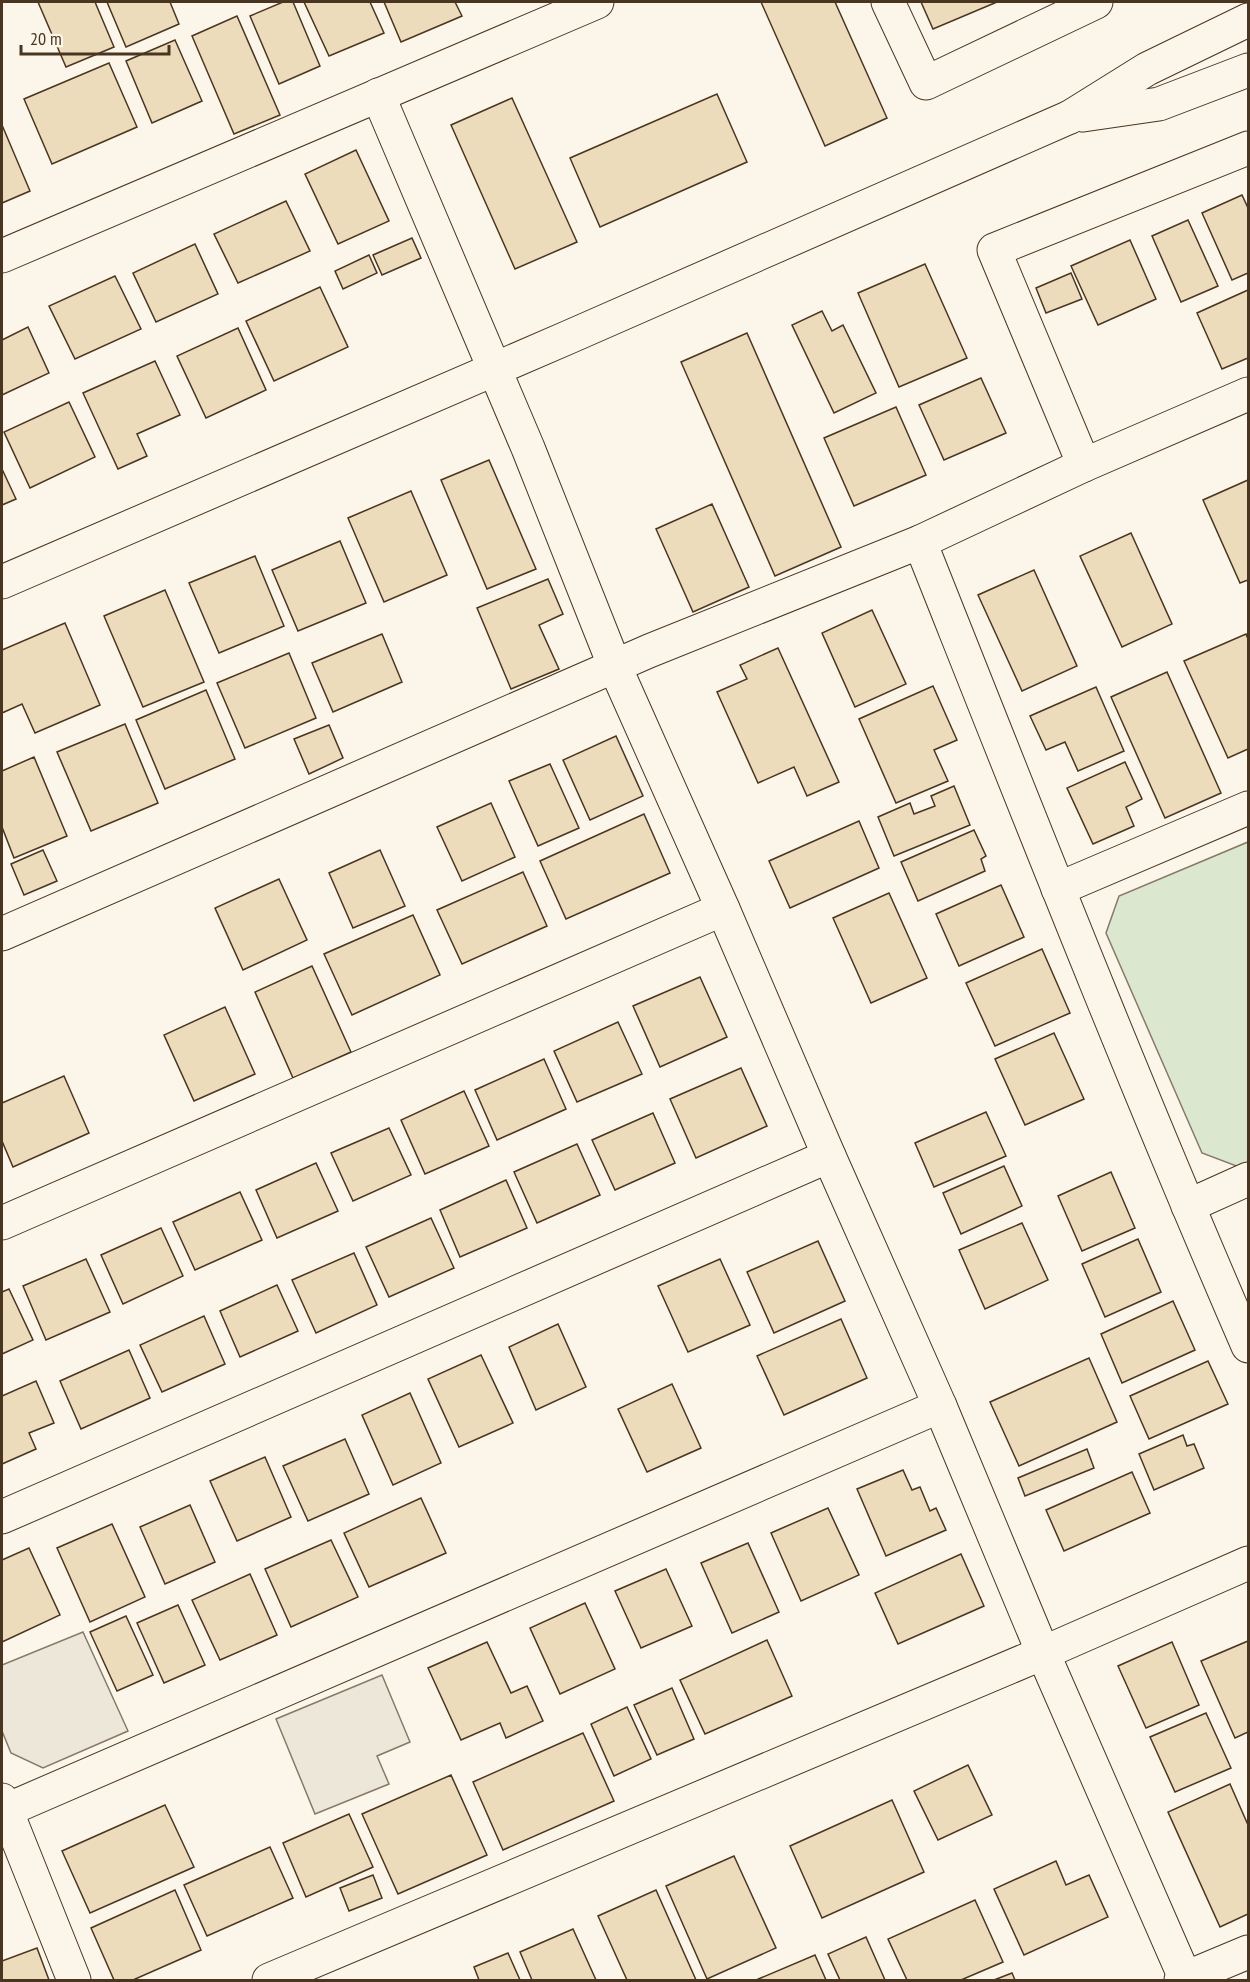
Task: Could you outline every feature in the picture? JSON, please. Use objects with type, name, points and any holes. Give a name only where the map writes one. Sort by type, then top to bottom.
[{"type":"main road","points":[[2,256],[597,2]]},
{"type":"main road","points":[[888,2],[926,83],[1096,2]]},
{"type":"main road","points":[[1070,117],[1147,69],[1248,20]]},
{"type":"main road","points":[[2,582],[1070,117],[1248,43]]},
{"type":"main road","points":[[1070,117],[1159,104],[1248,70]]},
{"type":"main road","points":[[378,95],[528,448],[615,667],[940,1406],[1043,1653],[1184,1980],[1248,1952]]},
{"type":"main road","points":[[1084,465],[994,250],[1248,148]]},
{"type":"main road","points":[[2,934],[649,651],[921,542],[1084,465],[1248,394]]},
{"type":"main road","points":[[921,542],[1058,889],[1248,1346]]},
{"type":"main road","points":[[1058,889],[1248,808]]},
{"type":"main road","points":[[2,1223],[723,909]]},
{"type":"main road","points":[[2,1517],[829,1156]]},
{"type":"main road","points":[[1188,1206],[1248,1179]]},
{"type":"main road","points":[[74,1980],[3,1808],[940,1406]]},
{"type":"main road","points":[[269,1980],[1043,1653],[1248,1563]]},
{"type":"green space","points":[[1248,842],[1248,1162],[1239,1167],[1202,1153],[1106,933],[1119,896]]},
{"type":"shaded area","points":[[83,1632],[128,1731],[43,1768],[11,1753],[2,1731],[2,1665]]},
{"type":"shaded area","points":[[382,1675],[410,1742],[377,1756],[389,1784],[315,1814],[276,1719]]},
{"type":"building","points":[[38,2],[95,2],[114,47],[66,67]]},
{"type":"building","points":[[107,2],[170,2],[179,24],[126,47]]},
{"type":"building","points":[[283,2],[293,2],[320,66],[279,84],[250,16]]},
{"type":"building","points":[[304,2],[370,2],[384,33],[329,56]]},
{"type":"building","points":[[384,2],[455,2],[462,16],[401,42]]},
{"type":"building","points":[[761,2],[835,2],[887,118],[825,146]]},
{"type":"building","points":[[921,2],[997,2],[933,29]]},
{"type":"building","points":[[237,16],[280,115],[234,134],[192,36]]},
{"type":"building","points":[[175,40],[202,101],[152,123],[126,61]]},
{"type":"building","points":[[109,63],[137,127],[52,164],[24,99]]},
{"type":"building","points":[[717,94],[747,162],[600,227],[570,158]]},
{"type":"building","points":[[512,98],[577,242],[515,269],[451,125]]},
{"type":"building","points":[[2,125],[30,191],[2,203]]},
{"type":"building","points":[[356,150],[389,221],[338,244],[305,174]]},
{"type":"building","points":[[1242,195],[1248,208],[1248,273],[1232,280],[1202,213]]},
{"type":"building","points":[[286,201],[310,251],[238,283],[214,234]]},
{"type":"building","points":[[1188,220],[1218,286],[1181,302],[1152,236]]},
{"type":"building","points":[[412,238],[421,258],[382,275],[373,255]]},
{"type":"building","points":[[1130,240],[1156,299],[1098,325],[1071,266]]},
{"type":"building","points":[[195,244],[218,294],[156,322],[133,273]]},
{"type":"building","points":[[369,255],[377,273],[343,289],[335,271]]},
{"type":"building","points":[[925,264],[967,358],[899,387],[858,293]]},
{"type":"building","points":[[1071,273],[1082,299],[1046,313],[1036,288]]},
{"type":"building","points":[[115,276],[141,329],[75,359],[49,306]]},
{"type":"building","points":[[320,287],[348,347],[274,381],[246,321]]},
{"type":"building","points":[[1248,290],[1248,358],[1222,369],[1197,313]]},
{"type":"building","points":[[822,311],[832,331],[843,325],[876,393],[834,413],[792,325]]},
{"type":"building","points":[[28,327],[49,373],[2,395],[2,340]]},
{"type":"building","points":[[238,328],[266,390],[206,418],[177,356]]},
{"type":"building","points":[[747,333],[841,547],[775,576],[681,362]]},
{"type":"building","points":[[155,361],[180,415],[137,434],[147,456],[118,469],[83,393]]},
{"type":"building","points":[[981,378],[1006,433],[944,460],[919,405]]},
{"type":"building","points":[[69,402],[95,457],[30,488],[4,432]]},
{"type":"building","points":[[896,407],[926,475],[854,506],[824,438]]},
{"type":"building","points":[[489,460],[536,569],[487,589],[441,480]]},
{"type":"building","points":[[2,469],[16,499],[2,505]]},
{"type":"building","points":[[1248,480],[1248,580],[1240,583],[1203,500]]},
{"type":"building","points":[[411,491],[447,575],[384,602],[348,518]]},
{"type":"building","points":[[712,504],[749,587],[693,612],[656,529]]},
{"type":"building","points":[[1131,533],[1172,624],[1122,647],[1080,556]]},
{"type":"building","points":[[340,541],[366,603],[298,631],[272,570]]},
{"type":"building","points":[[255,556],[284,626],[219,653],[189,583]]},
{"type":"building","points":[[1034,570],[1077,666],[1022,691],[978,595]]},
{"type":"building","points":[[548,579],[563,614],[539,625],[559,669],[511,689],[477,608]]},
{"type":"building","points":[[165,590],[204,682],[143,707],[104,616]]},
{"type":"building","points":[[872,610],[906,684],[855,707],[822,633]]},
{"type":"building","points":[[65,623],[100,705],[35,733],[22,704],[2,713],[2,650]]},
{"type":"building","points":[[382,634],[402,682],[333,712],[312,663]]},
{"type":"building","points":[[1246,634],[1248,639],[1248,749],[1228,758],[1184,661]]},
{"type":"building","points":[[778,648],[839,782],[807,796],[794,767],[758,783],[717,692],[747,679],[740,665]]},
{"type":"building","points":[[289,653],[316,718],[245,748],[217,683]]},
{"type":"building","points":[[1167,672],[1221,793],[1165,818],[1111,697]]},
{"type":"building","points":[[933,686],[957,740],[934,750],[948,781],[896,803],[859,719]]},
{"type":"building","points":[[1096,687],[1124,751],[1078,771],[1065,742],[1046,750],[1030,716]]},
{"type":"building","points":[[206,690],[235,759],[165,789],[136,720]]},
{"type":"building","points":[[125,724],[158,803],[91,831],[57,752]]},
{"type":"building","points":[[329,725],[343,758],[309,774],[294,739]]},
{"type":"building","points":[[616,736],[643,796],[590,820],[563,760]]},
{"type":"building","points":[[34,757],[67,836],[14,858],[2,827],[2,771]]},
{"type":"building","points":[[1125,762],[1142,799],[1126,807],[1134,826],[1093,844],[1067,788]]},
{"type":"building","points":[[550,764],[579,828],[538,846],[509,781]]},
{"type":"building","points":[[954,786],[970,825],[894,856],[878,817],[910,803],[914,814],[935,806],[931,796]]},
{"type":"building","points":[[491,803],[515,857],[462,881],[437,827]]},
{"type":"building","points":[[644,814],[670,873],[566,919],[540,861]]},
{"type":"building","points":[[859,821],[879,868],[790,908],[769,861]]},
{"type":"building","points":[[974,830],[986,856],[981,859],[985,871],[918,901],[901,862]]},
{"type":"building","points":[[43,850],[57,881],[24,895],[11,864]]},
{"type":"building","points":[[380,850],[405,906],[353,928],[329,873]]},
{"type":"building","points":[[523,872],[547,926],[462,964],[437,910]]},
{"type":"building","points":[[279,879],[307,940],[243,970],[215,908]]},
{"type":"building","points":[[1001,885],[1024,937],[959,966],[936,914]]},
{"type":"building","points":[[889,893],[927,978],[871,1003],[833,918]]},
{"type":"building","points":[[413,915],[440,975],[352,1015],[324,954]]},
{"type":"building","points":[[1042,949],[1070,1013],[995,1046],[966,983]]},
{"type":"building","points":[[312,966],[351,1052],[293,1078],[255,992]]},
{"type":"building","points":[[700,977],[727,1037],[660,1067],[633,1006]]},
{"type":"building","points":[[225,1007],[255,1074],[194,1101],[164,1035]]},
{"type":"building","points":[[618,1022],[642,1074],[577,1102],[554,1051]]},
{"type":"building","points":[[1054,1033],[1084,1099],[1025,1125],[995,1059]]},
{"type":"building","points":[[544,1059],[566,1109],[497,1140],[475,1090]]},
{"type":"building","points":[[741,1068],[767,1126],[696,1158],[670,1099]]},
{"type":"building","points":[[64,1076],[89,1133],[13,1167],[2,1141],[2,1103]]},
{"type":"building","points":[[464,1091],[489,1146],[425,1174],[401,1120]]},
{"type":"building","points":[[986,1112],[1006,1156],[934,1187],[915,1143]]},
{"type":"building","points":[[653,1113],[675,1163],[615,1190],[592,1140]]},
{"type":"building","points":[[389,1128],[411,1175],[353,1201],[331,1153]]},
{"type":"building","points":[[577,1144],[600,1195],[537,1223],[514,1172]]},
{"type":"building","points":[[316,1163],[338,1211],[277,1238],[256,1190]]},
{"type":"building","points":[[1004,1166],[1022,1206],[961,1234],[943,1193]]},
{"type":"building","points":[[1111,1172],[1135,1228],[1082,1251],[1058,1196]]},
{"type":"building","points":[[506,1180],[527,1228],[460,1257],[440,1210]]},
{"type":"building","points":[[240,1192],[262,1240],[195,1270],[173,1222]]},
{"type":"building","points":[[431,1218],[454,1268],[389,1297],[366,1247]]},
{"type":"building","points":[[1022,1223],[1048,1280],[985,1309],[959,1250]]},
{"type":"building","points":[[161,1228],[183,1276],[123,1304],[101,1255]]},
{"type":"building","points":[[1138,1239],[1161,1292],[1105,1317],[1082,1264]]},
{"type":"building","points":[[818,1241],[845,1301],[774,1333],[747,1272]]},
{"type":"building","points":[[354,1253],[377,1305],[316,1333],[292,1280]]},
{"type":"building","points":[[86,1259],[110,1312],[46,1340],[23,1286]]},
{"type":"building","points":[[720,1259],[750,1325],[688,1352],[658,1286]]},
{"type":"building","points":[[277,1285],[298,1331],[240,1357],[220,1311]]},
{"type":"building","points":[[9,1289],[33,1340],[2,1354],[2,1292]]},
{"type":"building","points":[[1173,1301],[1195,1350],[1122,1383],[1101,1334]]},
{"type":"building","points":[[204,1316],[225,1364],[162,1392],[140,1345]]},
{"type":"building","points":[[841,1319],[867,1378],[784,1415],[757,1356]]},
{"type":"building","points":[[558,1324],[586,1387],[536,1410],[509,1347]]},
{"type":"building","points":[[129,1350],[150,1398],[81,1429],[60,1381]]},
{"type":"building","points":[[481,1355],[513,1423],[459,1447],[428,1379]]},
{"type":"building","points":[[1089,1358],[1117,1422],[1019,1466],[990,1402]]},
{"type":"building","points":[[1208,1361],[1228,1404],[1149,1439],[1130,1396]]},
{"type":"building","points":[[36,1381],[54,1423],[29,1433],[36,1449],[2,1464],[2,1396]]},
{"type":"building","points":[[672,1384],[701,1448],[647,1472],[618,1409]]},
{"type":"building","points":[[410,1393],[441,1463],[393,1485],[362,1415]]},
{"type":"building","points":[[1183,1435],[1187,1446],[1194,1444],[1204,1468],[1154,1490],[1139,1454]]},
{"type":"building","points":[[345,1439],[369,1494],[308,1521],[283,1466]]},
{"type":"building","points":[[1087,1449],[1094,1468],[1025,1496],[1018,1478]]},
{"type":"building","points":[[265,1457],[291,1517],[237,1541],[210,1481]]},
{"type":"building","points":[[903,1470],[912,1490],[920,1487],[930,1511],[936,1508],[946,1530],[886,1556],[857,1489]]},
{"type":"building","points":[[1132,1472],[1150,1513],[1064,1551],[1046,1510]]},
{"type":"building","points":[[421,1498],[446,1553],[369,1587],[344,1533]]},
{"type":"building","points":[[190,1505],[215,1562],[165,1584],[140,1527]]},
{"type":"building","points":[[828,1508],[859,1575],[801,1601],[771,1533]]},
{"type":"building","points":[[112,1524],[145,1597],[90,1622],[57,1548]]},
{"type":"building","points":[[331,1540],[358,1597],[291,1627],[265,1569]]},
{"type":"building","points":[[748,1543],[779,1612],[732,1633],[701,1563]]},
{"type":"building","points":[[29,1548],[60,1615],[2,1642],[2,1560]]},
{"type":"building","points":[[961,1554],[984,1606],[898,1644],[875,1593]]},
{"type":"building","points":[[666,1569],[692,1626],[641,1648],[615,1591]]},
{"type":"building","points":[[250,1574],[277,1635],[220,1660],[192,1600]]},
{"type":"building","points":[[585,1603],[615,1669],[560,1694],[530,1628]]},
{"type":"building","points":[[178,1605],[205,1665],[164,1683],[137,1623]]},
{"type":"building","points":[[126,1616],[153,1675],[117,1691],[90,1632]]},
{"type":"building","points":[[767,1640],[792,1696],[705,1734],[680,1680]]},
{"type":"building","points":[[1248,1641],[1248,1732],[1235,1738],[1201,1661]]},
{"type":"building","points":[[487,1642],[511,1693],[527,1686],[543,1721],[506,1738],[500,1723],[461,1740],[428,1668]]},
{"type":"building","points":[[1172,1642],[1199,1705],[1146,1728],[1118,1666]]},
{"type":"building","points":[[672,1688],[694,1739],[657,1755],[634,1705]]},
{"type":"building","points":[[627,1707],[651,1759],[614,1776],[591,1724]]},
{"type":"building","points":[[1206,1713],[1231,1768],[1175,1792],[1150,1737]]},
{"type":"building","points":[[583,1733],[614,1801],[503,1850],[473,1782]]},
{"type":"building","points":[[968,1765],[992,1815],[938,1840],[914,1791]]},
{"type":"building","points":[[451,1775],[487,1855],[398,1894],[362,1814]]},
{"type":"building","points":[[1230,1784],[1248,1825],[1248,1914],[1220,1927],[1168,1812]]},
{"type":"building","points":[[892,1800],[924,1872],[822,1918],[790,1846]]},
{"type":"building","points":[[165,1805],[194,1867],[90,1913],[62,1851]]},
{"type":"building","points":[[349,1814],[373,1867],[306,1897],[283,1843]]},
{"type":"building","points":[[270,1847],[293,1898],[207,1936],[184,1885]]},
{"type":"building","points":[[734,1856],[776,1948],[707,1979],[666,1886]]},
{"type":"building","points":[[1056,1861],[1066,1885],[1089,1875],[1108,1917],[1024,1955],[994,1889]]},
{"type":"building","points":[[373,1875],[382,1898],[349,1911],[340,1888]]},
{"type":"building","points":[[175,1890],[201,1950],[133,1980],[114,1980],[91,1928]]},
{"type":"building","points":[[656,1890],[696,1980],[627,1980],[598,1916]]},
{"type":"building","points":[[975,1900],[1003,1962],[961,1980],[907,1980],[888,1939]]},
{"type":"building","points":[[573,1929],[596,1980],[532,1980],[520,1952]]},
{"type":"building","points":[[866,1937],[885,1980],[840,1980],[828,1954]]},
{"type":"building","points":[[37,1948],[49,1980],[2,1980],[2,1961]]},
{"type":"building","points":[[508,1953],[520,1980],[479,1980],[474,1967]]},
{"type":"building","points":[[815,1955],[826,1980],[756,1980]]},
{"type":"building","points":[[1012,1973],[1015,1980],[994,1980]]}]
